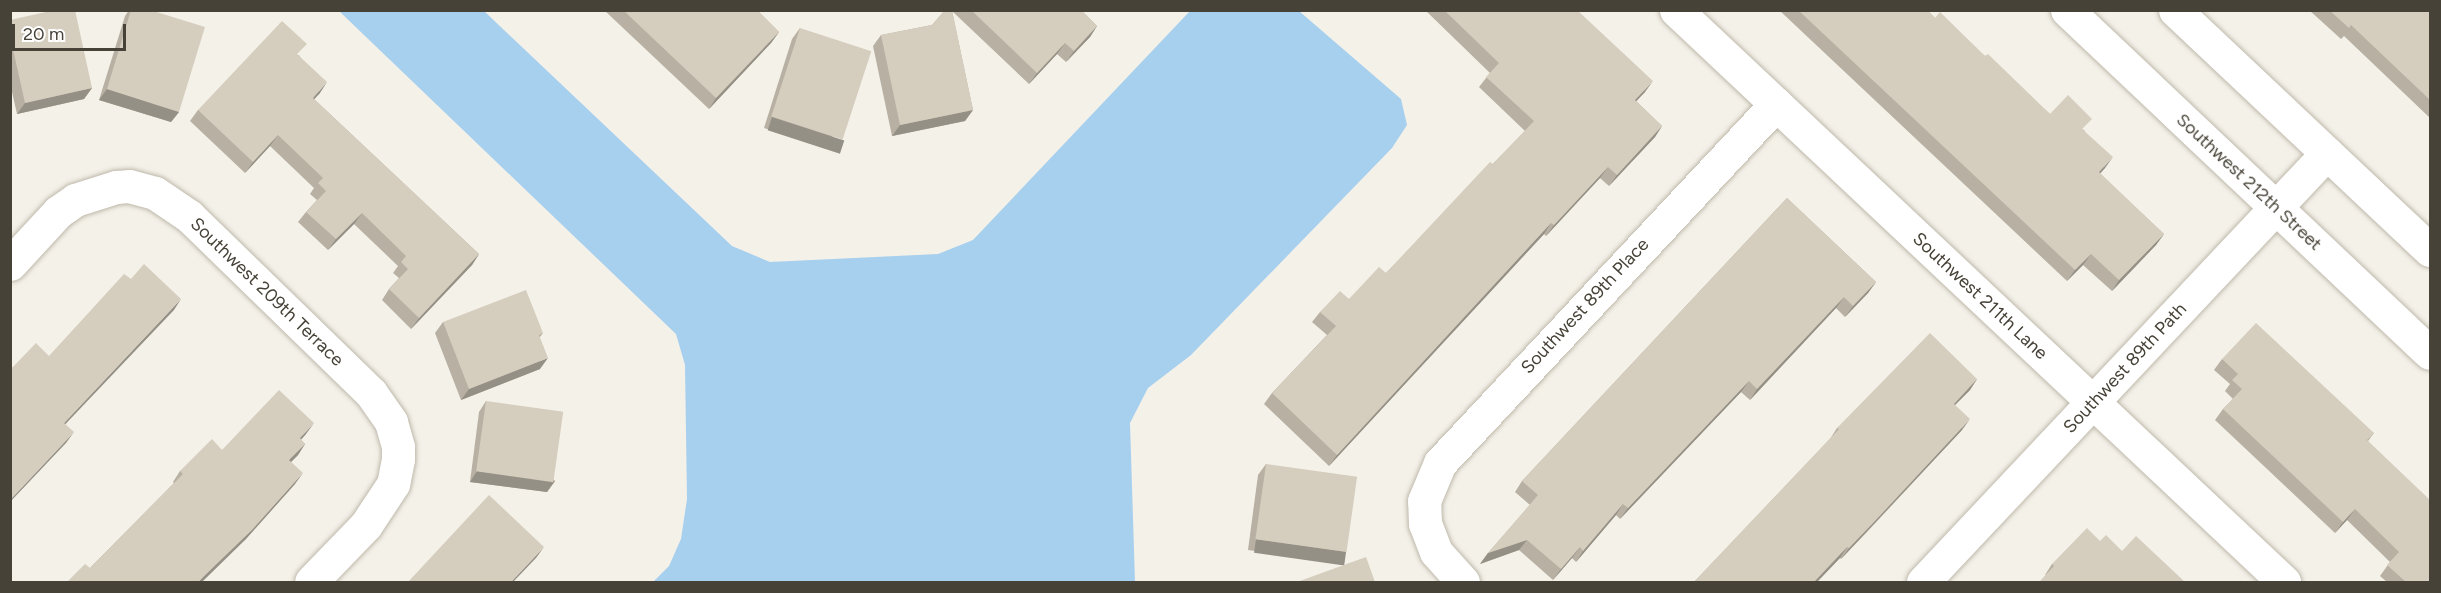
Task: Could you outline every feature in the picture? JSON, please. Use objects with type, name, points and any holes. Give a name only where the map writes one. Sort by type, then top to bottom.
[{"type":"street","name":"Southwest 211th Lane","points":[[1676,10],[2284,582]]},
{"type":"street","name":"Southwest 212th Street","points":[[2067,10],[2430,353]]},
{"type":"street","points":[[2175,10],[2430,250]]},
{"type":"street","name":"Southwest 89th Place","points":[[1463,582],[1436,552],[1425,524],[1424,501],[1433,475],[1448,452],[1776,104]]},
{"type":"street","name":"Southwest 89th Path","points":[[1923,582],[2327,153]]},
{"type":"street","name":"Southwest 209th Terrace","points":[[10,264],[66,206],[100,190],[116,187],[129,186],[155,193],[189,216],[371,393],[381,404],[394,433],[398,459],[387,495],[366,525],[311,582]]},
{"type":"water","points":[[339,11],[484,11],[732,246],[770,262],[938,254],[973,240],[1190,11],[1299,11],[1401,99],[1407,125],[1392,148],[1191,355],[1148,388],[1130,423],[1135,582],[653,582],[669,566],[681,539],[687,499],[685,365],[676,334]]},
{"type":"building","points":[[55,10],[75,10],[92,88],[25,103],[10,36],[10,20]]},
{"type":"building","points":[[131,10],[150,10],[205,27],[179,112],[107,89]]},
{"type":"building","points":[[623,10],[757,10],[779,32],[716,98]]},
{"type":"building","points":[[945,10],[952,10],[973,110],[900,125],[881,35],[932,25]]},
{"type":"building","points":[[971,10],[1081,10],[1097,26],[1074,51],[1065,43],[1037,73]]},
{"type":"building","points":[[1444,10],[1577,10],[1653,81],[1635,100],[1662,126],[1617,175],[1608,167],[1554,225],[1551,223],[1337,455],[1272,393],[1336,326],[1320,312],[1340,291],[1349,299],[1379,267],[1386,273],[1490,162],[1493,164],[1534,121],[1486,77],[1499,63]]},
{"type":"building","points":[[1798,10],[1927,10],[1935,18],[1940,12],[1985,56],[1988,54],[2050,114],[2068,95],[2092,119],[2082,129],[2113,157],[2099,172],[2164,234],[2119,280],[2091,254],[2075,270]]},
{"type":"building","points":[[2329,10],[2430,10],[2430,100],[2351,25],[2349,28]]},
{"type":"building","points":[[282,21],[307,44],[297,54],[327,82],[313,98],[479,254],[419,318],[389,289],[408,269],[401,262],[406,256],[362,213],[336,239],[306,212],[326,191],[318,183],[323,178],[278,135],[253,162],[198,110]]},
{"type":"building","points":[[800,28],[871,51],[843,140],[771,116]]},
{"type":"building","points":[[1787,198],[1876,282],[1853,306],[1844,297],[1757,389],[1749,381],[1628,508],[1623,504],[1583,551],[1580,547],[1561,569],[1527,540],[1488,553],[1538,495],[1522,481]]},
{"type":"building","points":[[144,264],[181,299],[64,423],[74,432],[10,500],[10,370],[36,343],[49,356],[124,274],[131,279]]},
{"type":"building","points":[[526,290],[543,333],[539,335],[548,358],[469,389],[443,322]]},
{"type":"building","points":[[2256,323],[2374,433],[2367,440],[2430,500],[2430,582],[2406,582],[2387,565],[2399,552],[2355,509],[2343,522],[2223,409],[2242,389],[2232,380],[2238,374],[2222,359]]},
{"type":"building","points":[[1930,333],[1977,379],[1954,404],[1970,419],[1875,521],[1814,582],[1694,582],[1839,429],[1837,428]]},
{"type":"building","points":[[279,390],[314,423],[300,438],[305,444],[289,460],[303,473],[252,530],[198,582],[67,582],[85,564],[90,568],[183,474],[180,471],[212,439],[222,450]]},
{"type":"building","points":[[486,401],[563,412],[553,482],[476,471]]},
{"type":"building","points":[[1266,464],[1357,477],[1347,552],[1255,539]]},
{"type":"building","points":[[489,495],[544,547],[511,582],[408,582]]},
{"type":"building","points":[[2087,528],[2100,541],[2106,535],[2122,551],[2136,536],[2185,582],[2039,582],[2054,566],[2052,564]]},
{"type":"building","points":[[1366,557],[1375,582],[1297,582]]}]
